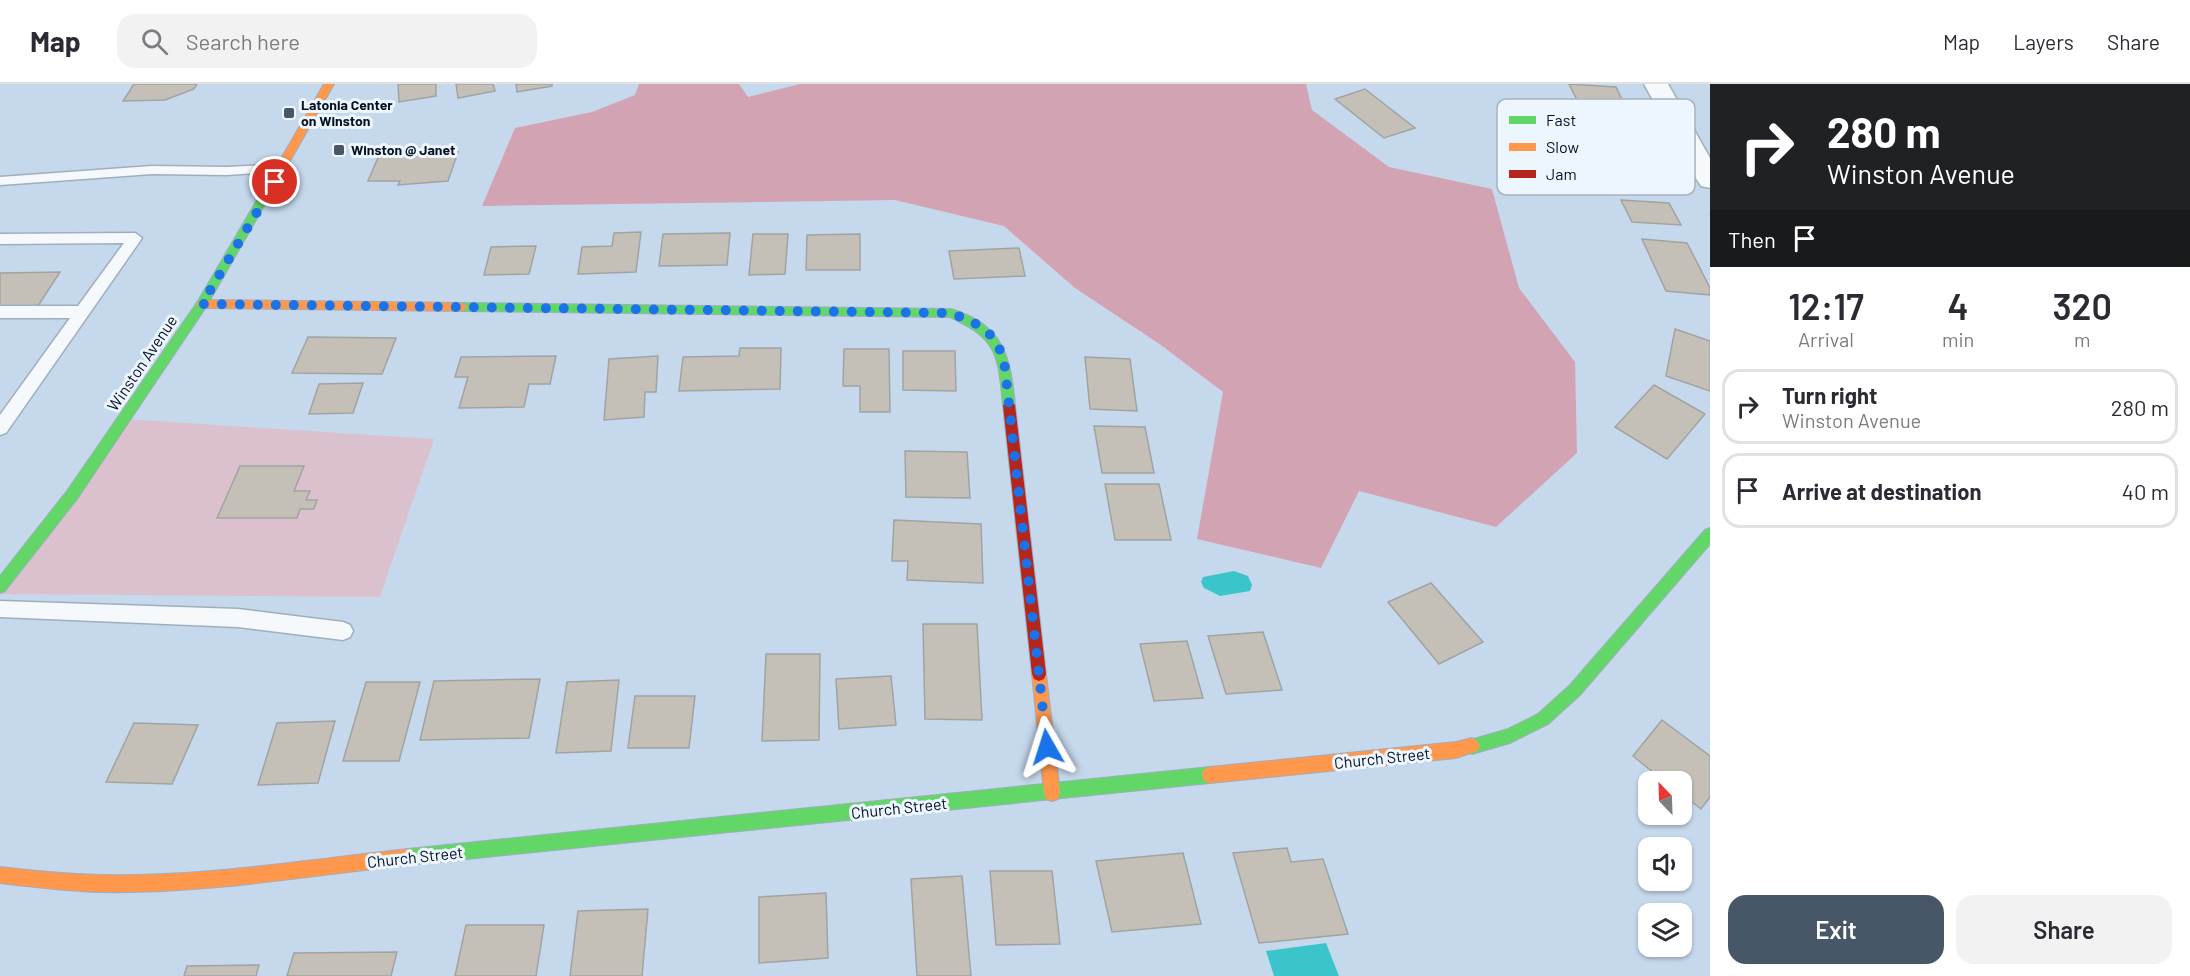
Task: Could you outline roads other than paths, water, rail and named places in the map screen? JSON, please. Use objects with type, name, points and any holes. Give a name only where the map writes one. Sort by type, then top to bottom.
[{"type":"street","name":"Winston Avenue","points":[[0,587],[72,495],[202,304],[283,168],[329,84]]},
{"type":"street","points":[[1656,84],[1664,99]]},
{"type":"street","points":[[1695,153],[1710,180]]},
{"type":"street","points":[[202,304],[951,313],[985,327],[998,344],[1004,360],[1052,793]]},
{"type":"street","name":"Church Street","points":[[0,875],[42,882],[173,881],[1456,750],[1510,736],[1543,719],[1575,690],[1710,534]]},
{"type":"lane","points":[[0,181],[152,170],[227,171],[283,168]]},
{"type":"lane","points":[[0,239],[135,238],[0,428]]},
{"type":"lane","points":[[0,312],[82,312]]},
{"type":"lane","points":[[0,609],[238,618],[343,631]]},
{"type":"place","name":"Latonia Center on Winston","points":[[289,113]]},
{"type":"place","name":"Winston @ Janet","points":[[339,150]]}]
